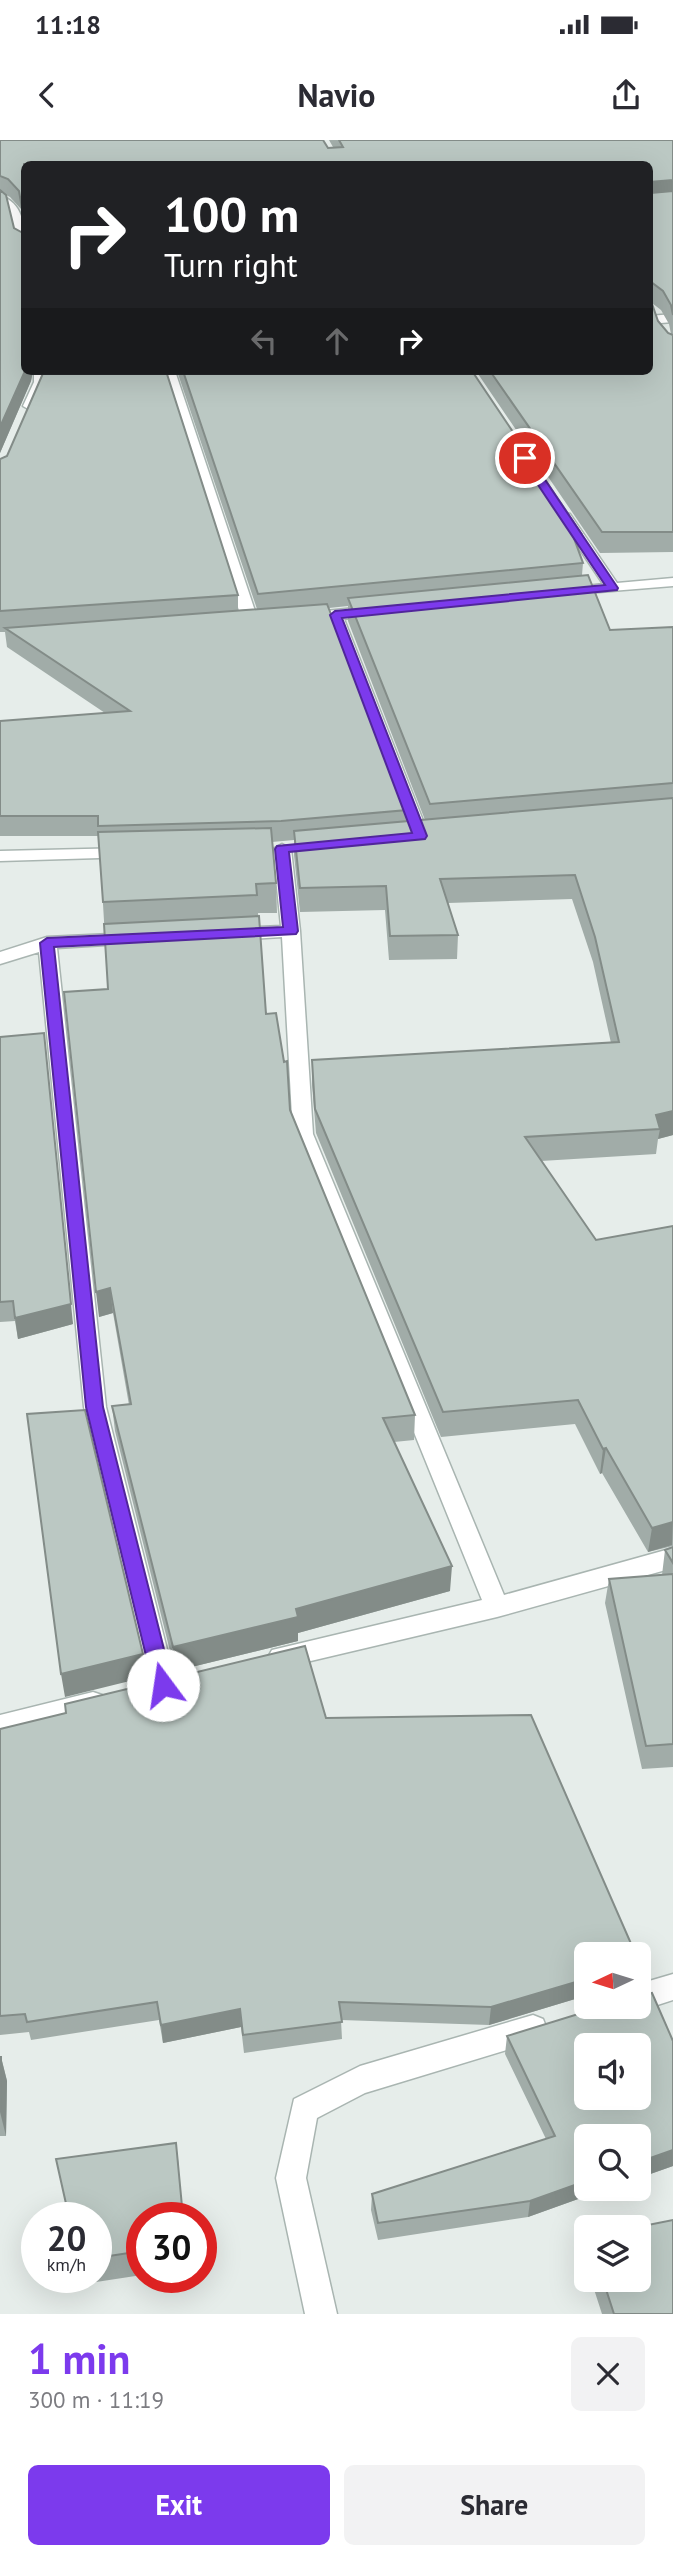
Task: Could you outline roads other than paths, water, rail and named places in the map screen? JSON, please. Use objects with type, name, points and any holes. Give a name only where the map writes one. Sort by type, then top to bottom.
[{"type":"street","points":[[0,198],[15,211],[21,234]]},
{"type":"street","points":[[654,319],[673,318]]},
{"type":"street","points":[[170,375],[251,623]]},
{"type":"street","points":[[25,417],[44,378]]},
{"type":"street","points":[[559,508],[613,588]]},
{"type":"street","points":[[557,593],[673,582]]},
{"type":"street","points":[[287,620],[391,610]]},
{"type":"street","points":[[335,615],[420,836]]},
{"type":"street","points":[[282,849],[291,931],[303,1134],[497,1606]]},
{"type":"street","points":[[0,856],[148,852]]},
{"type":"street","points":[[209,935],[291,931]]},
{"type":"street","points":[[0,958],[47,943],[155,938]]},
{"type":"street","points":[[47,943],[95,1407],[163,1685]]},
{"type":"street","points":[[257,1663],[497,1606],[673,1558]]},
{"type":"street","points":[[0,1726],[190,1679]]},
{"type":"street","points":[[651,1993],[673,1987]]},
{"type":"street","points":[[321,2314],[291,2178],[304,2109],[360,2080],[553,2022]]}]
